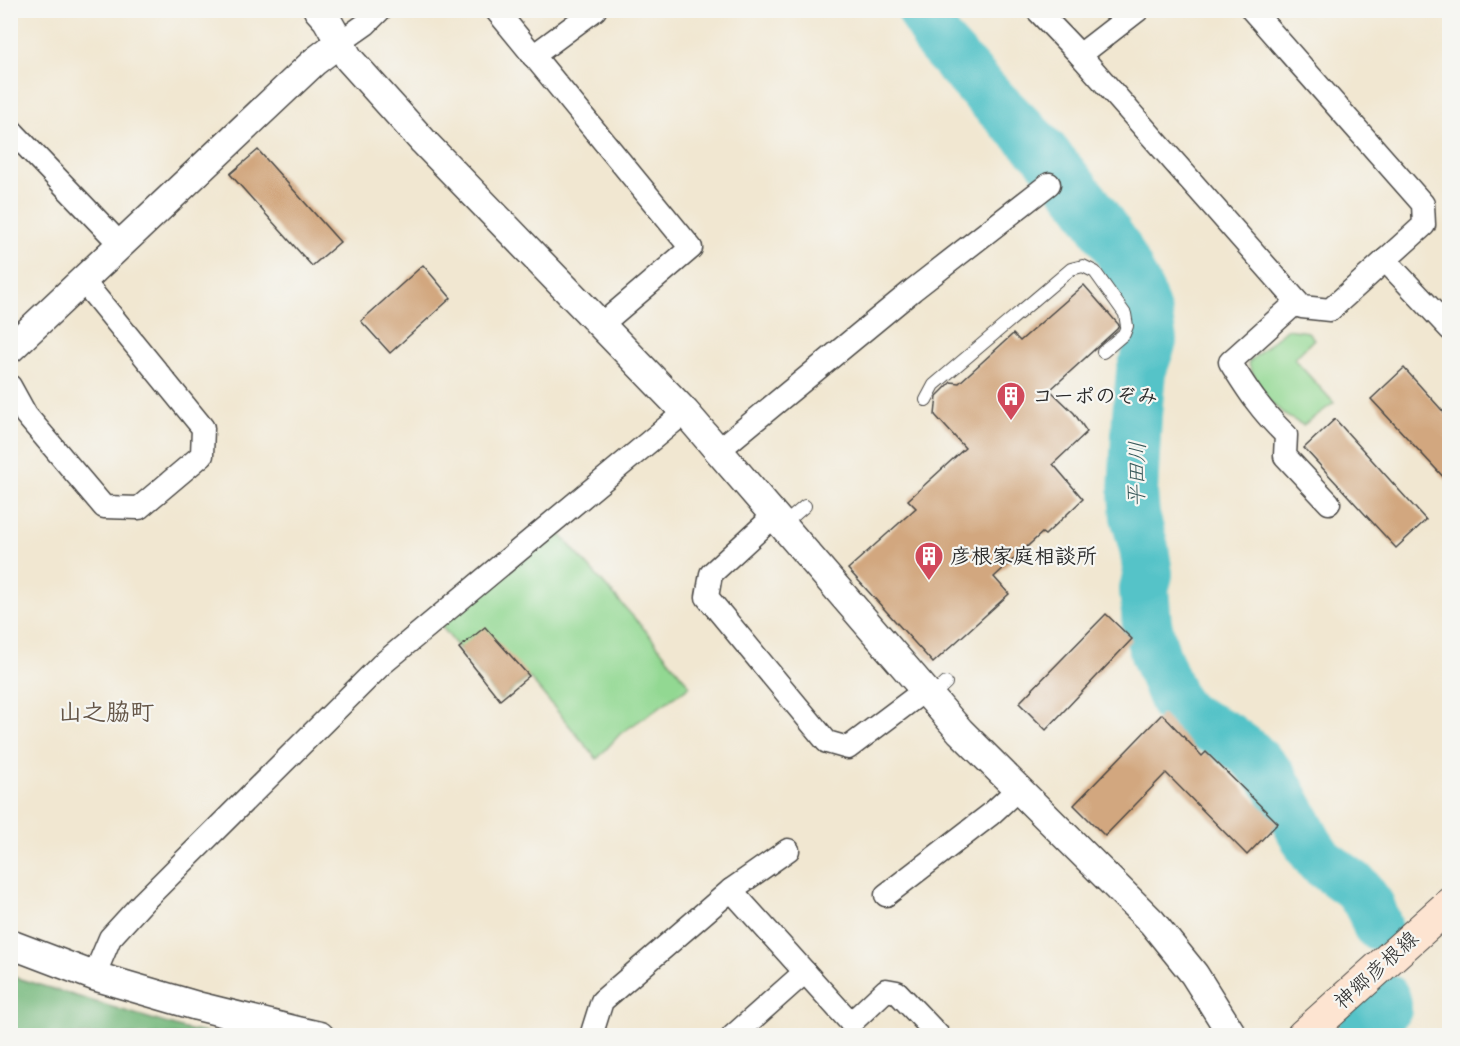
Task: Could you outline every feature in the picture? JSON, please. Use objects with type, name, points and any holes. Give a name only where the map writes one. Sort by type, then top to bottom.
[{"type":"main road","name":"神郷彦根線","points":[[1303,1035],[1449,904]]},
{"type":"street","points":[[318,10],[327,20],[349,59],[423,141],[685,412],[779,520],[934,690],[960,731],[1152,922],[1194,974],[1233,1035]]},
{"type":"street","points":[[10,350],[314,62],[366,24],[380,10]]},
{"type":"street","points":[[496,10],[691,248],[601,326]]},
{"type":"street","points":[[533,56],[595,10]]},
{"type":"street","points":[[1037,10],[1080,55],[1302,308],[1330,310],[1424,225],[1423,204],[1252,10]]},
{"type":"street","points":[[1080,55],[1138,10]]},
{"type":"street","points":[[10,129],[121,245]]},
{"type":"street","points":[[719,450],[913,290],[1049,184]]},
{"type":"street","points":[[1385,260],[1449,329]]},
{"type":"street","points":[[10,386],[26,415],[104,507],[139,508],[202,455],[203,428],[83,281]]},
{"type":"street","points":[[1297,302],[1230,362],[1252,397],[1286,435],[1285,456],[1329,503]]},
{"type":"street","points":[[94,976],[110,938],[381,665],[685,412]]},
{"type":"street","points":[[779,520],[711,574],[707,597],[827,742],[848,748],[934,690]]},
{"type":"street","points":[[886,895],[991,814],[1018,789]]},
{"type":"street","points":[[591,1035],[602,1001],[731,890],[788,850]]},
{"type":"street","points":[[731,890],[851,1023],[886,990],[897,992],[939,1035]]},
{"type":"street","points":[[10,945],[94,976],[196,1006],[320,1035]]},
{"type":"street","points":[[734,1035],[805,972]]},
{"type":"lane","points":[[926,400],[934,385],[1071,269],[1083,266],[1095,272],[1125,314],[1127,326],[1124,334],[1103,352]]},
{"type":"lane","points":[[779,520],[805,506]]},
{"type":"green space","points":[[1286,329],[1308,332],[1314,339],[1294,359],[1334,403],[1303,425],[1286,416],[1263,395],[1248,363]]},
{"type":"green space","points":[[556,530],[645,630],[690,686],[620,734],[597,759],[529,677],[500,700],[438,622]]},
{"type":"green space","points":[[10,976],[188,1030],[222,1035],[11,1035]]},
{"type":"building","points":[[258,150],[340,242],[312,266],[230,174]]},
{"type":"building","points":[[423,265],[451,298],[390,353],[361,321]]},
{"type":"building","points":[[1084,285],[1119,325],[1050,390],[1074,413],[1087,432],[1053,464],[1083,499],[1045,535],[1042,533],[994,577],[1009,594],[933,663],[848,569],[916,508],[908,500],[965,448],[935,415],[937,396],[951,382],[959,383],[1013,334],[1020,341]]},
{"type":"building","points":[[1404,368],[1449,418],[1449,483],[1371,399]]},
{"type":"building","points":[[1335,419],[1426,520],[1396,548],[1304,448]]},
{"type":"building","points":[[1106,614],[1132,639],[1046,730],[1019,703]]},
{"type":"building","points":[[485,627],[529,676],[500,700],[459,648]]},
{"type":"building","points":[[1162,714],[1202,756],[1206,752],[1278,823],[1247,855],[1166,773],[1105,836],[1074,805]]},
{"type":"waterway","name":"平田川","points":[[922,10],[939,42],[1045,153],[1086,203],[1116,246],[1140,294],[1148,318],[1152,341],[1141,372],[1133,493],[1135,516],[1148,574],[1144,589],[1147,625],[1155,654],[1174,701],[1186,716],[1226,736],[1250,754],[1273,778],[1320,861],[1356,887],[1370,906],[1377,925]]},
{"type":"waterway","name":"平田川","points":[[1360,1036],[1387,1008],[1385,998]]},
{"type":"place","name":"コーポのぞみ","points":[[1011,422]]},
{"type":"place","name":"彦根家庭相談所","points":[[929,582]]},
{"type":"district","name":"山之脇町","points":[[106,712]]}]
